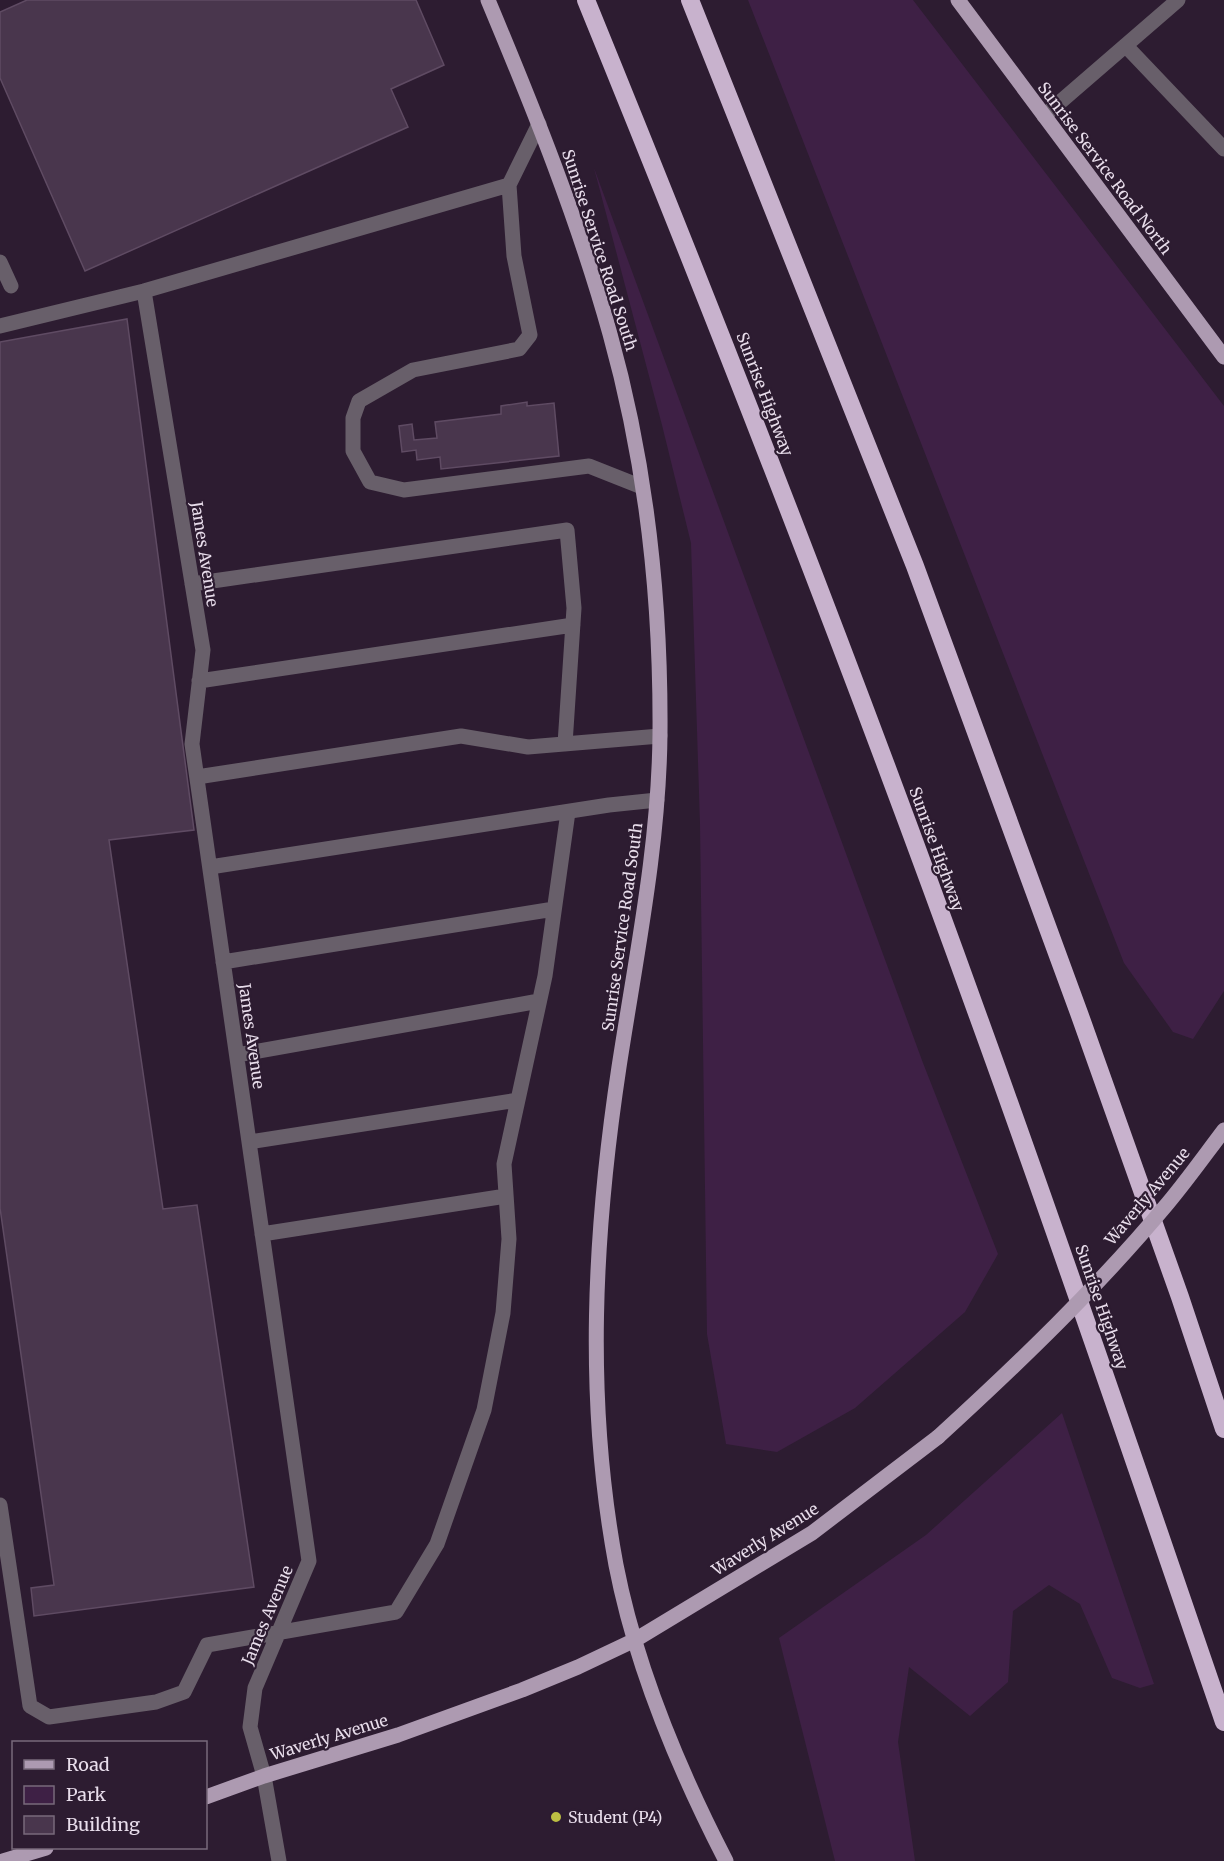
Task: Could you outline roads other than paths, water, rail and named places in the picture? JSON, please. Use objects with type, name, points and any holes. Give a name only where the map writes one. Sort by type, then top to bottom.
[{"type":"highway","name":"Sunrise Highway","points":[[586,0],[729,354],[896,794],[1065,1258],[1224,1722]]},
{"type":"highway","points":[[690,0],[915,566],[1079,1013],[1180,1297],[1224,1429]]},
{"type":"main road","name":"Sunrise Service Road South","points":[[488,0],[571,207],[611,338],[642,487],[659,647],[660,736],[657,800],[650,872],[619,1069],[605,1179],[598,1253],[595,1336],[597,1418],[617,1568],[635,1640],[658,1711],[705,1821],[726,1861]]},
{"type":"main road","name":"Sunrise Service Road North","points":[[958,0],[1224,357]]},
{"type":"main road","name":"Waverly Avenue","points":[[207,1797],[264,1776],[398,1735],[512,1694],[578,1667],[635,1640],[812,1533],[938,1437],[1007,1374],[1108,1270],[1168,1202],[1224,1130]]},
{"type":"main road","points":[[3,1861],[43,1849]]},
{"type":"street","points":[[1044,116],[1178,0]]},
{"type":"street","points":[[1126,46],[1224,149]]},
{"type":"street","points":[[539,124],[509,184],[514,256],[530,335],[519,349],[413,370],[359,401],[353,418],[353,451],[370,483],[404,490],[589,466],[642,487]]},
{"type":"street","points":[[0,326],[144,291],[509,184]]},
{"type":"street","points":[[0,262],[11,286]]},
{"type":"street","name":"James Avenue","points":[[144,291],[202,650],[192,744],[309,1561],[255,1688],[250,1726],[264,1776],[279,1861]]},
{"type":"street","points":[[192,584],[567,530],[574,608],[565,744]]},
{"type":"street","points":[[199,681],[573,625]]},
{"type":"street","points":[[197,777],[461,736],[528,747],[660,736]]},
{"type":"street","points":[[210,867],[657,800]]},
{"type":"street","points":[[0,1505],[30,1706],[49,1717],[156,1702],[184,1692],[207,1646],[396,1612],[437,1544],[484,1410],[503,1313],[509,1239],[504,1164],[539,1001],[568,812]]},
{"type":"street","points":[[223,962],[554,909]]},
{"type":"street","points":[[237,1055],[539,1001]]},
{"type":"street","points":[[249,1142],[518,1100]]},
{"type":"street","points":[[262,1234],[506,1196]]},
{"type":"place","name":"Student (P4)","points":[[556,1817]]}]
